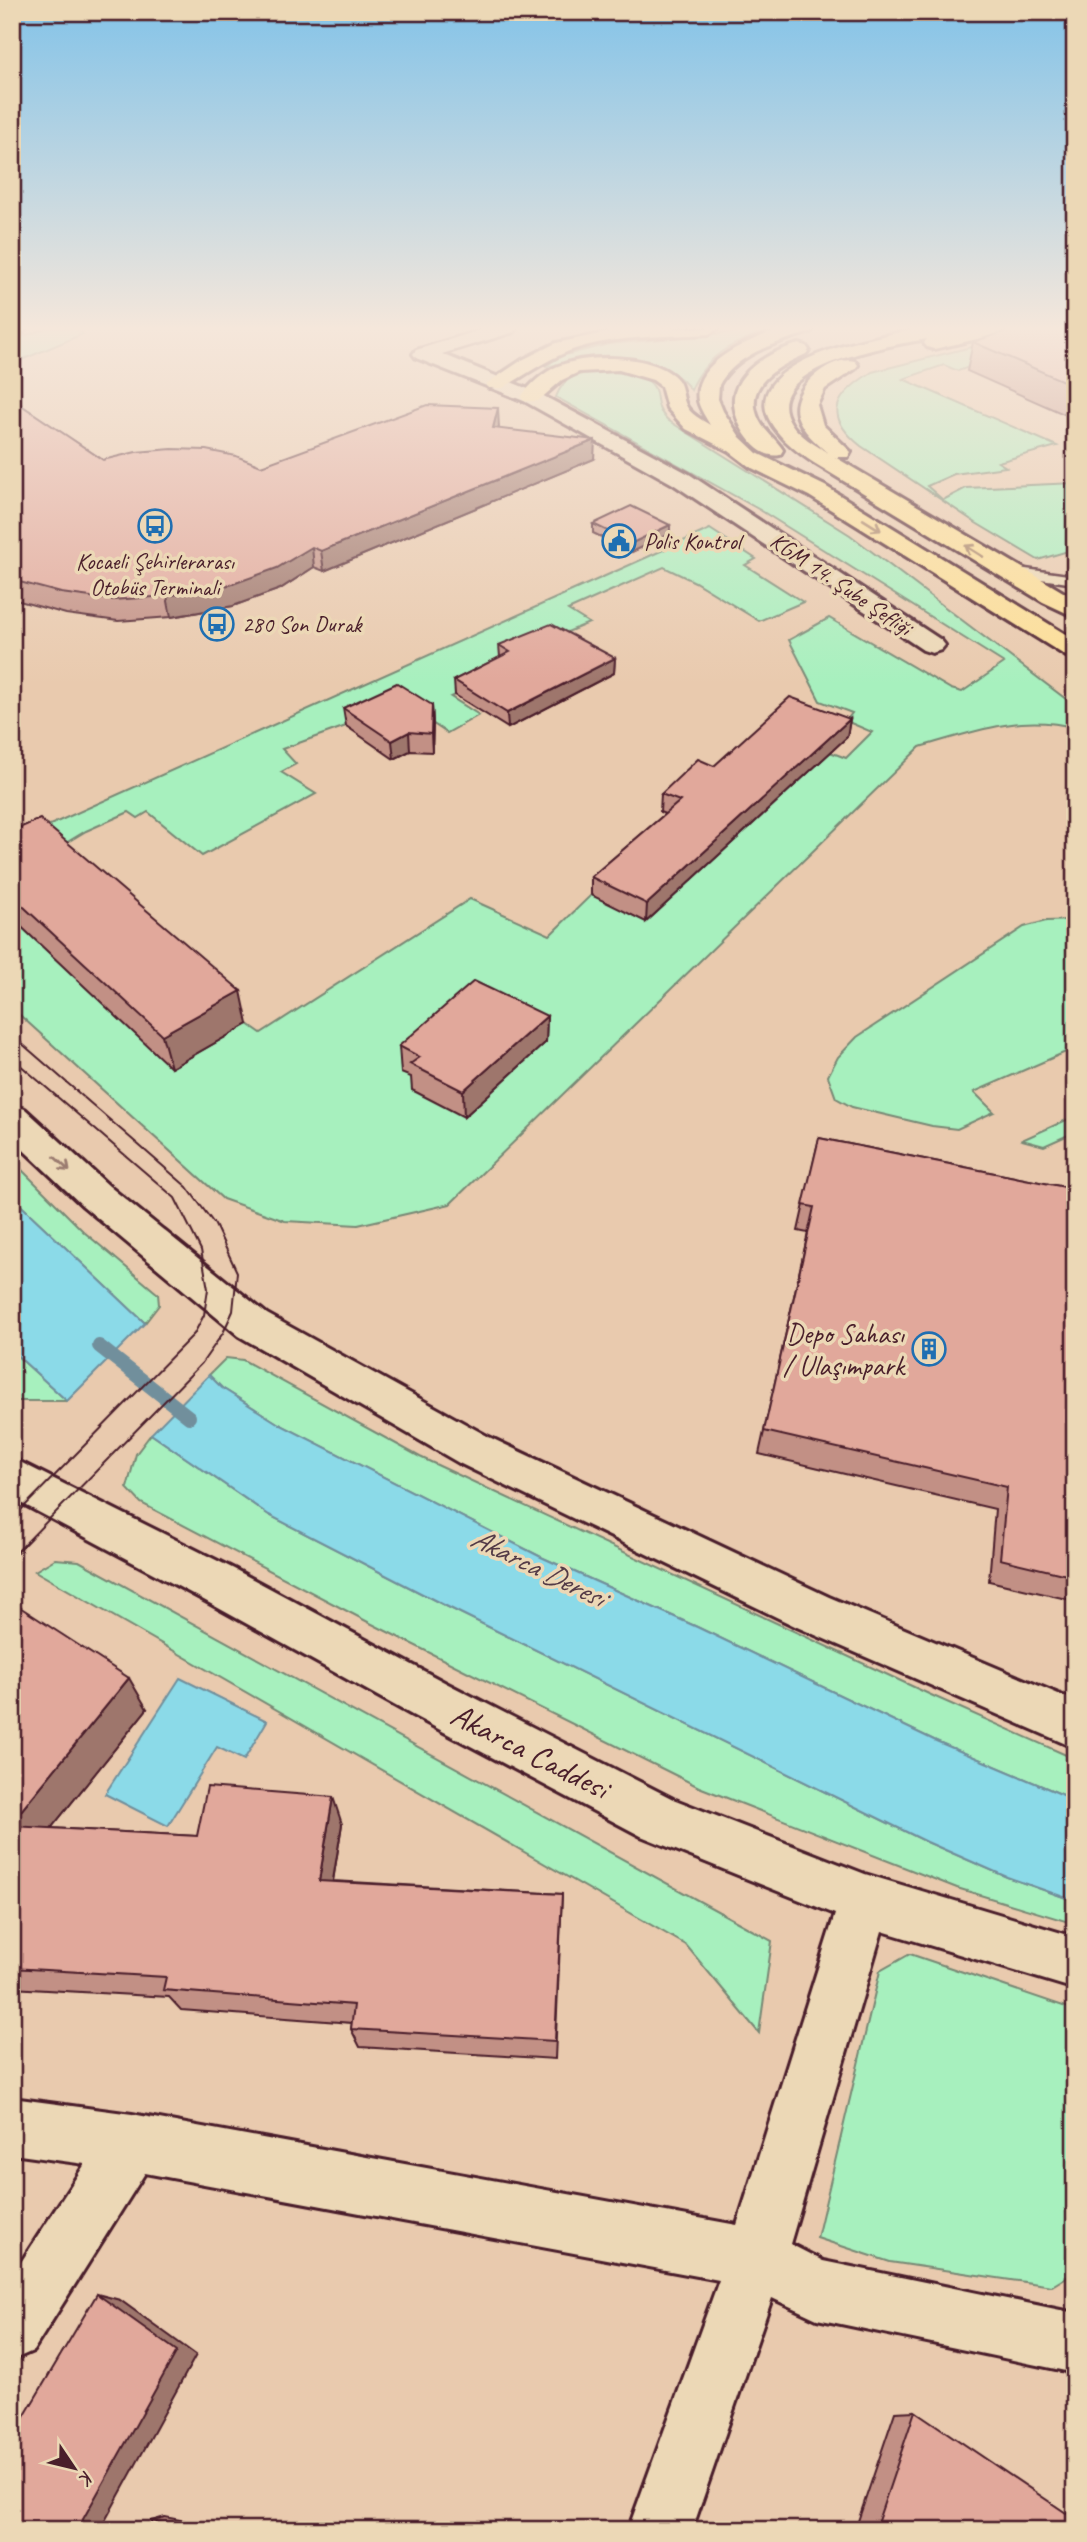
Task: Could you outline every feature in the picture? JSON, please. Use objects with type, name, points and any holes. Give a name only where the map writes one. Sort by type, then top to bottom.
[{"type":"highway","points":[[732,447],[814,489],[1075,651]]},
{"type":"highway","points":[[738,447],[742,453]]},
{"type":"highway","points":[[770,447],[814,489]]},
{"type":"highway","points":[[808,447],[1004,570],[1075,610]]},
{"type":"highway","points":[[833,447],[862,468],[888,496]]},
{"type":"street","name":"KGM 14. Şube Şefliği","points":[[620,447],[714,499],[932,645]]},
{"type":"street","points":[[12,1118],[96,1196],[241,1316],[474,1450],[813,1612],[1075,1724]]},
{"type":"street","name":"Akarca Caddesi","points":[[12,1477],[659,1818],[865,1900],[1075,1963]]},
{"type":"street","points":[[660,2530],[755,2258],[865,1900]]},
{"type":"street","points":[[12,2126],[132,2142],[755,2258],[817,2289],[1075,2343]]},
{"type":"street","points":[[12,2330],[132,2142]]},
{"type":"lane","points":[[1004,570],[1075,580]]},
{"type":"green space","points":[[646,447],[710,447],[850,535],[1075,706],[1075,728],[1055,724],[1016,723],[977,730],[920,747],[450,1204],[358,1225],[285,1221],[223,1199],[12,1008],[12,918],[171,1067],[248,1024],[261,1033],[470,899],[550,935],[591,895],[727,836],[737,839],[830,752],[846,758],[872,732],[846,721],[852,713],[820,701],[789,640],[829,618],[951,689],[962,692],[1004,663],[760,510]]},
{"type":"green space","points":[[862,447],[1055,447],[998,462],[1006,467],[954,474],[927,486],[943,500],[966,488],[1075,483],[1075,549],[1038,560],[976,523]]},
{"type":"green space","points":[[710,529],[756,559],[745,565],[803,602],[759,621],[695,582],[664,567],[568,610],[589,623],[500,660],[482,682],[451,697],[479,715],[447,733],[399,701],[346,726],[282,749],[296,764],[281,772],[316,794],[202,856],[148,812],[138,818],[129,812],[86,831],[51,852],[12,842]]},
{"type":"green space","points":[[1075,920],[1075,1048],[974,1092],[994,1112],[957,1129],[932,1126],[852,1107],[836,1098],[828,1076],[838,1057],[857,1037],[1024,927],[1046,921]]},
{"type":"green space","points":[[1075,1116],[1075,1132],[1044,1146],[1022,1140]]},
{"type":"green space","points":[[12,1160],[84,1232],[158,1294],[159,1305],[145,1323],[12,1197]]},
{"type":"green space","points":[[12,1351],[67,1401],[12,1401]]},
{"type":"green space","points":[[226,1358],[243,1360],[420,1457],[931,1695],[1075,1759],[1075,1800],[936,1741],[697,1627],[541,1557],[279,1424],[222,1388],[209,1375]]},
{"type":"green space","points":[[151,1434],[269,1515],[444,1605],[927,1842],[1007,1877],[1075,1901],[1075,1924],[957,1888],[699,1787],[368,1622],[141,1503],[127,1488],[136,1454]]},
{"type":"green space","points":[[55,1559],[79,1561],[772,1941],[759,2033],[686,1945],[35,1571]]},
{"type":"green space","points":[[910,1954],[1075,2010],[1075,2272],[1052,2286],[890,2262],[817,2238],[880,1971]]},
{"type":"water","points":[[12,1197],[145,1323],[67,1401],[12,1351]]},
{"type":"water","points":[[209,1375],[222,1388],[279,1424],[541,1557],[697,1627],[936,1741],[1075,1800],[1075,1901],[1007,1877],[927,1842],[444,1605],[269,1515],[151,1434]]},
{"type":"water","points":[[180,1678],[267,1721],[244,1760],[217,1747],[168,1826],[105,1794]]},
{"type":"building","points":[[12,447],[83,447],[103,460],[136,452],[206,450],[236,456],[261,466],[314,447],[579,447],[321,551],[312,547],[277,568],[230,585],[167,596],[113,600],[61,593],[12,580]]},
{"type":"building","points":[[631,506],[670,525],[632,543],[593,524]]},
{"type":"building","points":[[551,624],[615,658],[507,713],[454,680],[510,652],[499,645]]},
{"type":"building","points":[[397,683],[432,705],[431,734],[409,732],[392,741],[343,708]]},
{"type":"building","points":[[790,697],[850,719],[647,904],[591,877],[680,801],[661,794],[698,759],[714,766]]},
{"type":"building","points":[[40,819],[241,991],[162,1035],[12,896],[12,831]]},
{"type":"building","points":[[474,981],[547,1016],[463,1091],[410,1064],[420,1057],[399,1046]]},
{"type":"building","name":"Depo Sahası / Ulaşımpark","points":[[819,1138],[1075,1189],[1075,1577],[1000,1559],[1007,1487],[764,1431],[814,1207],[803,1205]]},
{"type":"building","points":[[12,1602],[129,1678],[12,1822]]},
{"type":"building","points":[[207,1787],[333,1797],[319,1881],[562,1894],[555,2041],[351,2029],[354,2005],[163,1990],[166,1977],[12,1968],[12,1826],[197,1836]]},
{"type":"building","points":[[97,2294],[177,2351],[77,2530],[12,2530],[12,2437]]},
{"type":"building","points":[[915,2411],[1075,2519],[1075,2530],[875,2530]]},
{"type":"building","points":[[151,2521],[198,2530],[149,2530]]},
{"type":"waterway","name":"Akarca Deresi","points":[[99,1346],[189,1417]]},
{"type":"tram line","points":[[12,1035],[187,1187],[215,1225],[237,1272],[233,1311],[223,1333],[202,1363],[12,1557]]},
{"type":"tram line","points":[[12,1058],[175,1198],[201,1250],[208,1289],[204,1315],[194,1334],[12,1519]]},
{"type":"place","name":"Kocaeli Şehirlerarası Otobüs Terminali","points":[[155,526]]},
{"type":"place","name":"Polis Kontrol","points":[[619,541]]},
{"type":"place","name":"280 Son Durak","points":[[217,624]]},
{"type":"place","name":"Depo Sahası / Ulaşımpark","points":[[929,1349]]}]
